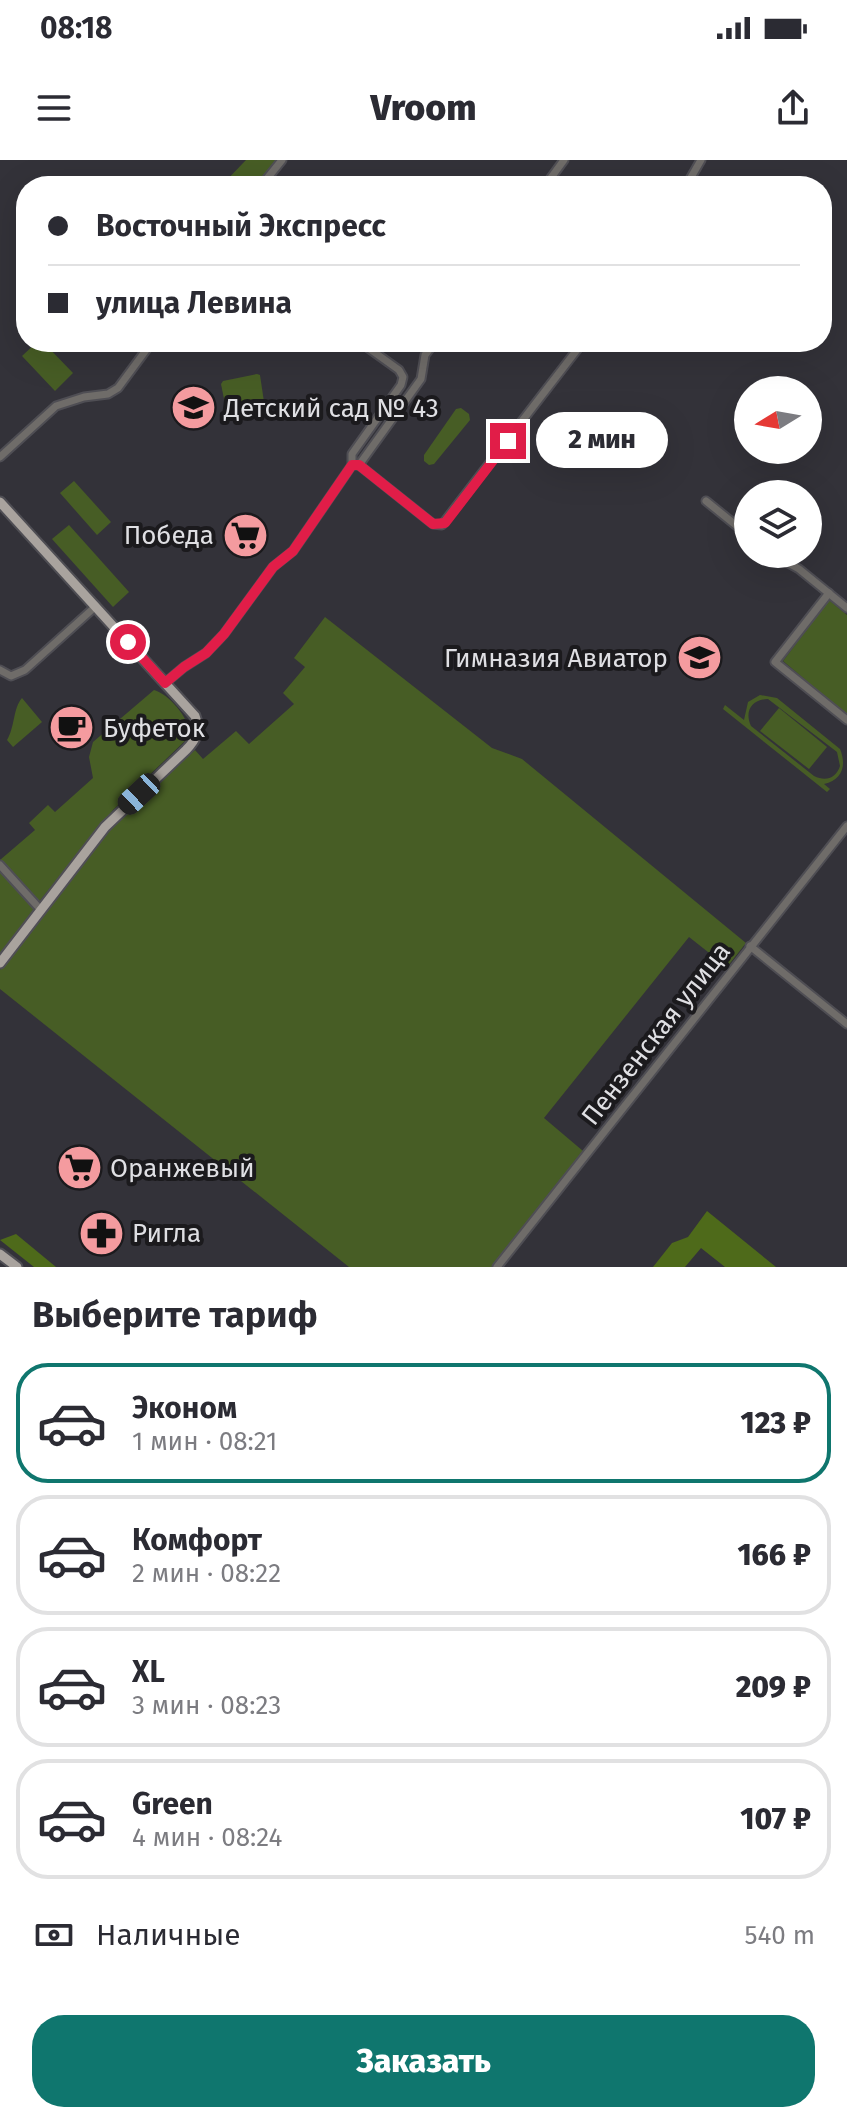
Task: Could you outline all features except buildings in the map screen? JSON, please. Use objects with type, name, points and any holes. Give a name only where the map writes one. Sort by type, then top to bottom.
[{"type":"main road","points":[[0,502],[195,716],[197,736],[105,827],[0,963]]},
{"type":"main road","points":[[0,1254],[17,1267]]},
{"type":"street","points":[[269,176],[282,160]]},
{"type":"street","points":[[0,457],[56,406],[84,397],[108,394],[118,388],[145,352]]},
{"type":"street","points":[[374,352],[399,370],[403,377],[401,385],[352,454],[356,465],[438,525],[445,523],[575,352]]},
{"type":"street","points":[[165,683],[206,653],[224,634],[273,567],[293,551],[421,379],[427,352]]},
{"type":"street","points":[[706,501],[734,524]]},
{"type":"street","points":[[797,568],[847,608]]},
{"type":"street","points":[[829,593],[775,662],[847,720]]},
{"type":"street","points":[[0,670],[11,676],[25,670],[96,606]]},
{"type":"street","name":"Пензенская улица","points":[[497,1267],[847,826]]},
{"type":"street","points":[[0,865],[40,909]]},
{"type":"street","points":[[750,946],[847,1024]]},
{"type":"green space","points":[[246,160],[279,160],[266,176],[231,176]]},
{"type":"green space","points":[[26,352],[53,352],[73,373],[55,391],[22,356]]},
{"type":"green space","points":[[260,375],[264,402],[226,409],[223,381]]},
{"type":"green space","points":[[461,408],[469,414],[470,420],[434,464],[429,465],[424,461],[424,455],[456,409]]},
{"type":"green space","points":[[74,481],[111,522],[97,535],[60,493]]},
{"type":"green space","points":[[69,525],[129,592],[113,607],[52,539]]},
{"type":"green space","points":[[829,600],[847,615],[847,715],[783,661]]},
{"type":"green space","points":[[325,617],[492,748],[522,759],[746,943],[727,967],[689,937],[544,1118],[583,1151],[492,1267],[349,1267],[0,989],[0,970],[108,829],[195,750],[203,759],[236,731],[249,744],[294,704],[283,693],[305,667],[294,658]]},
{"type":"green space","points":[[154,690],[166,696],[177,708],[190,734],[113,810],[38,903],[0,860],[35,830],[29,823],[48,805],[55,812],[93,778],[89,757],[93,742]]},
{"type":"green space","points":[[760,695],[777,698],[840,749],[843,766],[839,776],[824,784],[830,789],[827,792],[723,709],[725,705],[744,720],[748,702]],"holes":[[[768,699],[837,752],[840,766],[836,773],[826,779],[818,778],[751,726],[749,711],[758,701]]]},
{"type":"green space","points":[[22,698],[42,722],[13,747],[7,740]]},
{"type":"green space","points":[[779,708],[827,747],[809,769],[760,731]]},
{"type":"green space","points":[[0,868],[34,909],[0,957]]},
{"type":"green space","points":[[707,1211],[776,1267],[725,1267],[701,1248],[685,1267],[653,1267],[672,1243],[688,1237]]},
{"type":"green space","points":[[16,1234],[56,1267],[34,1267],[0,1240]]},
{"type":"place","name":"Детский сад № 43","points":[[193,408]]},
{"type":"place","name":"Победа","points":[[245,535]]},
{"type":"place","name":"Гимназия Авиатор","points":[[699,658]]},
{"type":"place","name":"Буфеток","points":[[72,728]]},
{"type":"place","name":"Оранжевый","points":[[79,1168]]},
{"type":"place","name":"Ригла","points":[[101,1233]]},
{"type":"route","points":[[128,642],[165,683],[212,648],[273,567],[293,551],[352,465],[359,465],[433,524],[442,525],[508,441]]}]
